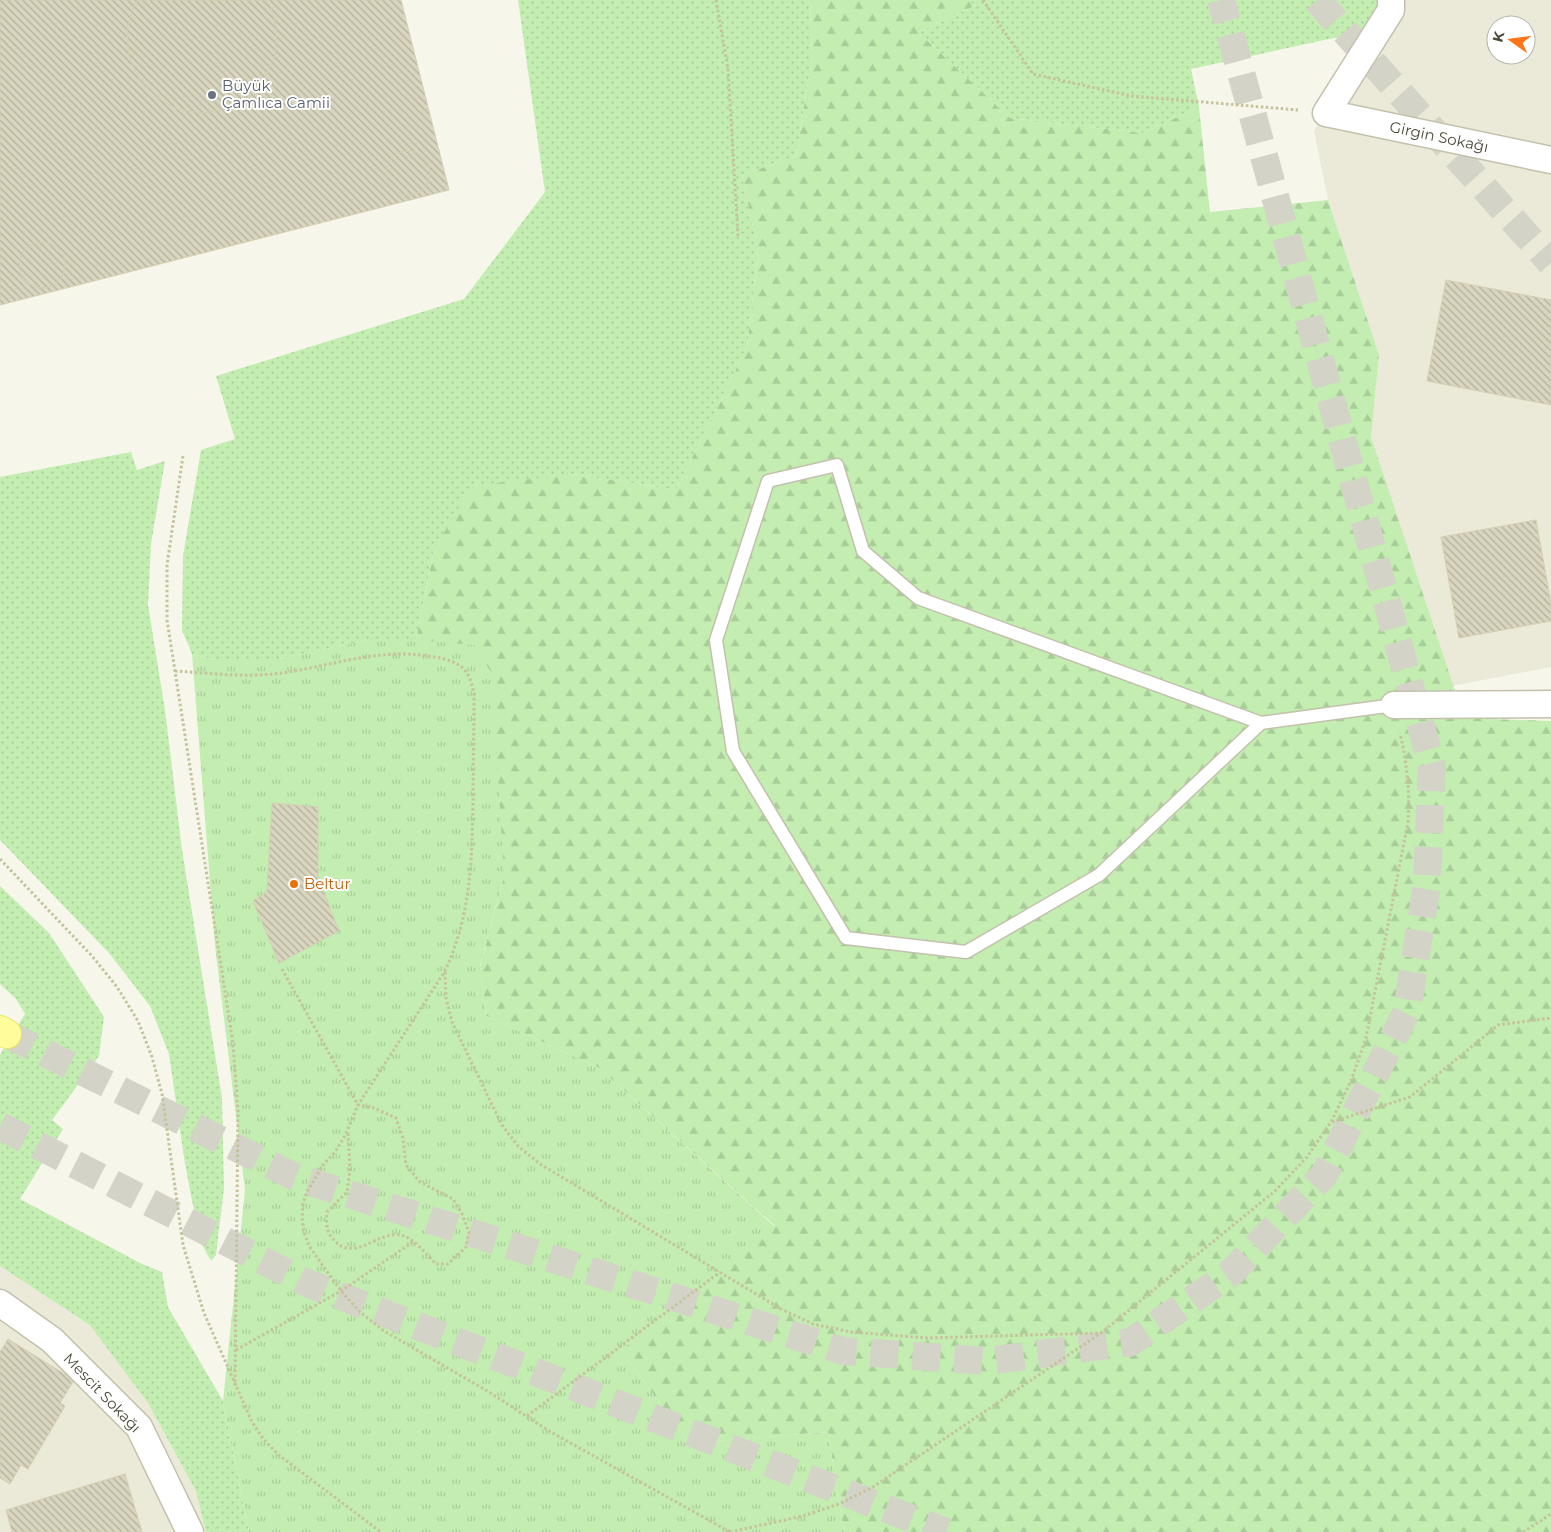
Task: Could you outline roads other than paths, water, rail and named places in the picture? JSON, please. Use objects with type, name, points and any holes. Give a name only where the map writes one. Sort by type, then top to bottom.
[{"type":"street","name":"Girgin Sokağı","points":[[1391,0],[1391,10],[1326,113],[1551,160]]},
{"type":"street","points":[[1394,706],[1551,704]]},
{"type":"street","name":"Mescit Sokağı","points":[[0,1303],[52,1340],[139,1427],[190,1532]]},
{"type":"lane","points":[[1261,723],[1100,875],[966,952],[846,938],[733,751],[716,640],[768,481],[837,465],[863,551],[918,598],[1261,723],[1394,706]]},
{"type":"tunnel","points":[[7,1034],[295,1177],[843,1351],[988,1361],[1131,1342],[1232,1272],[1324,1175],[1407,1011],[1427,884],[1432,766],[1221,0]]},
{"type":"tunnel","points":[[1317,0],[1551,263]]},
{"type":"tunnel","points":[[0,1126],[307,1283],[946,1532]]},
{"type":"place","name":"Büyük Çamlıca Camii","points":[[212,95]]},
{"type":"place","name":"Beltur","points":[[294,884]]}]
